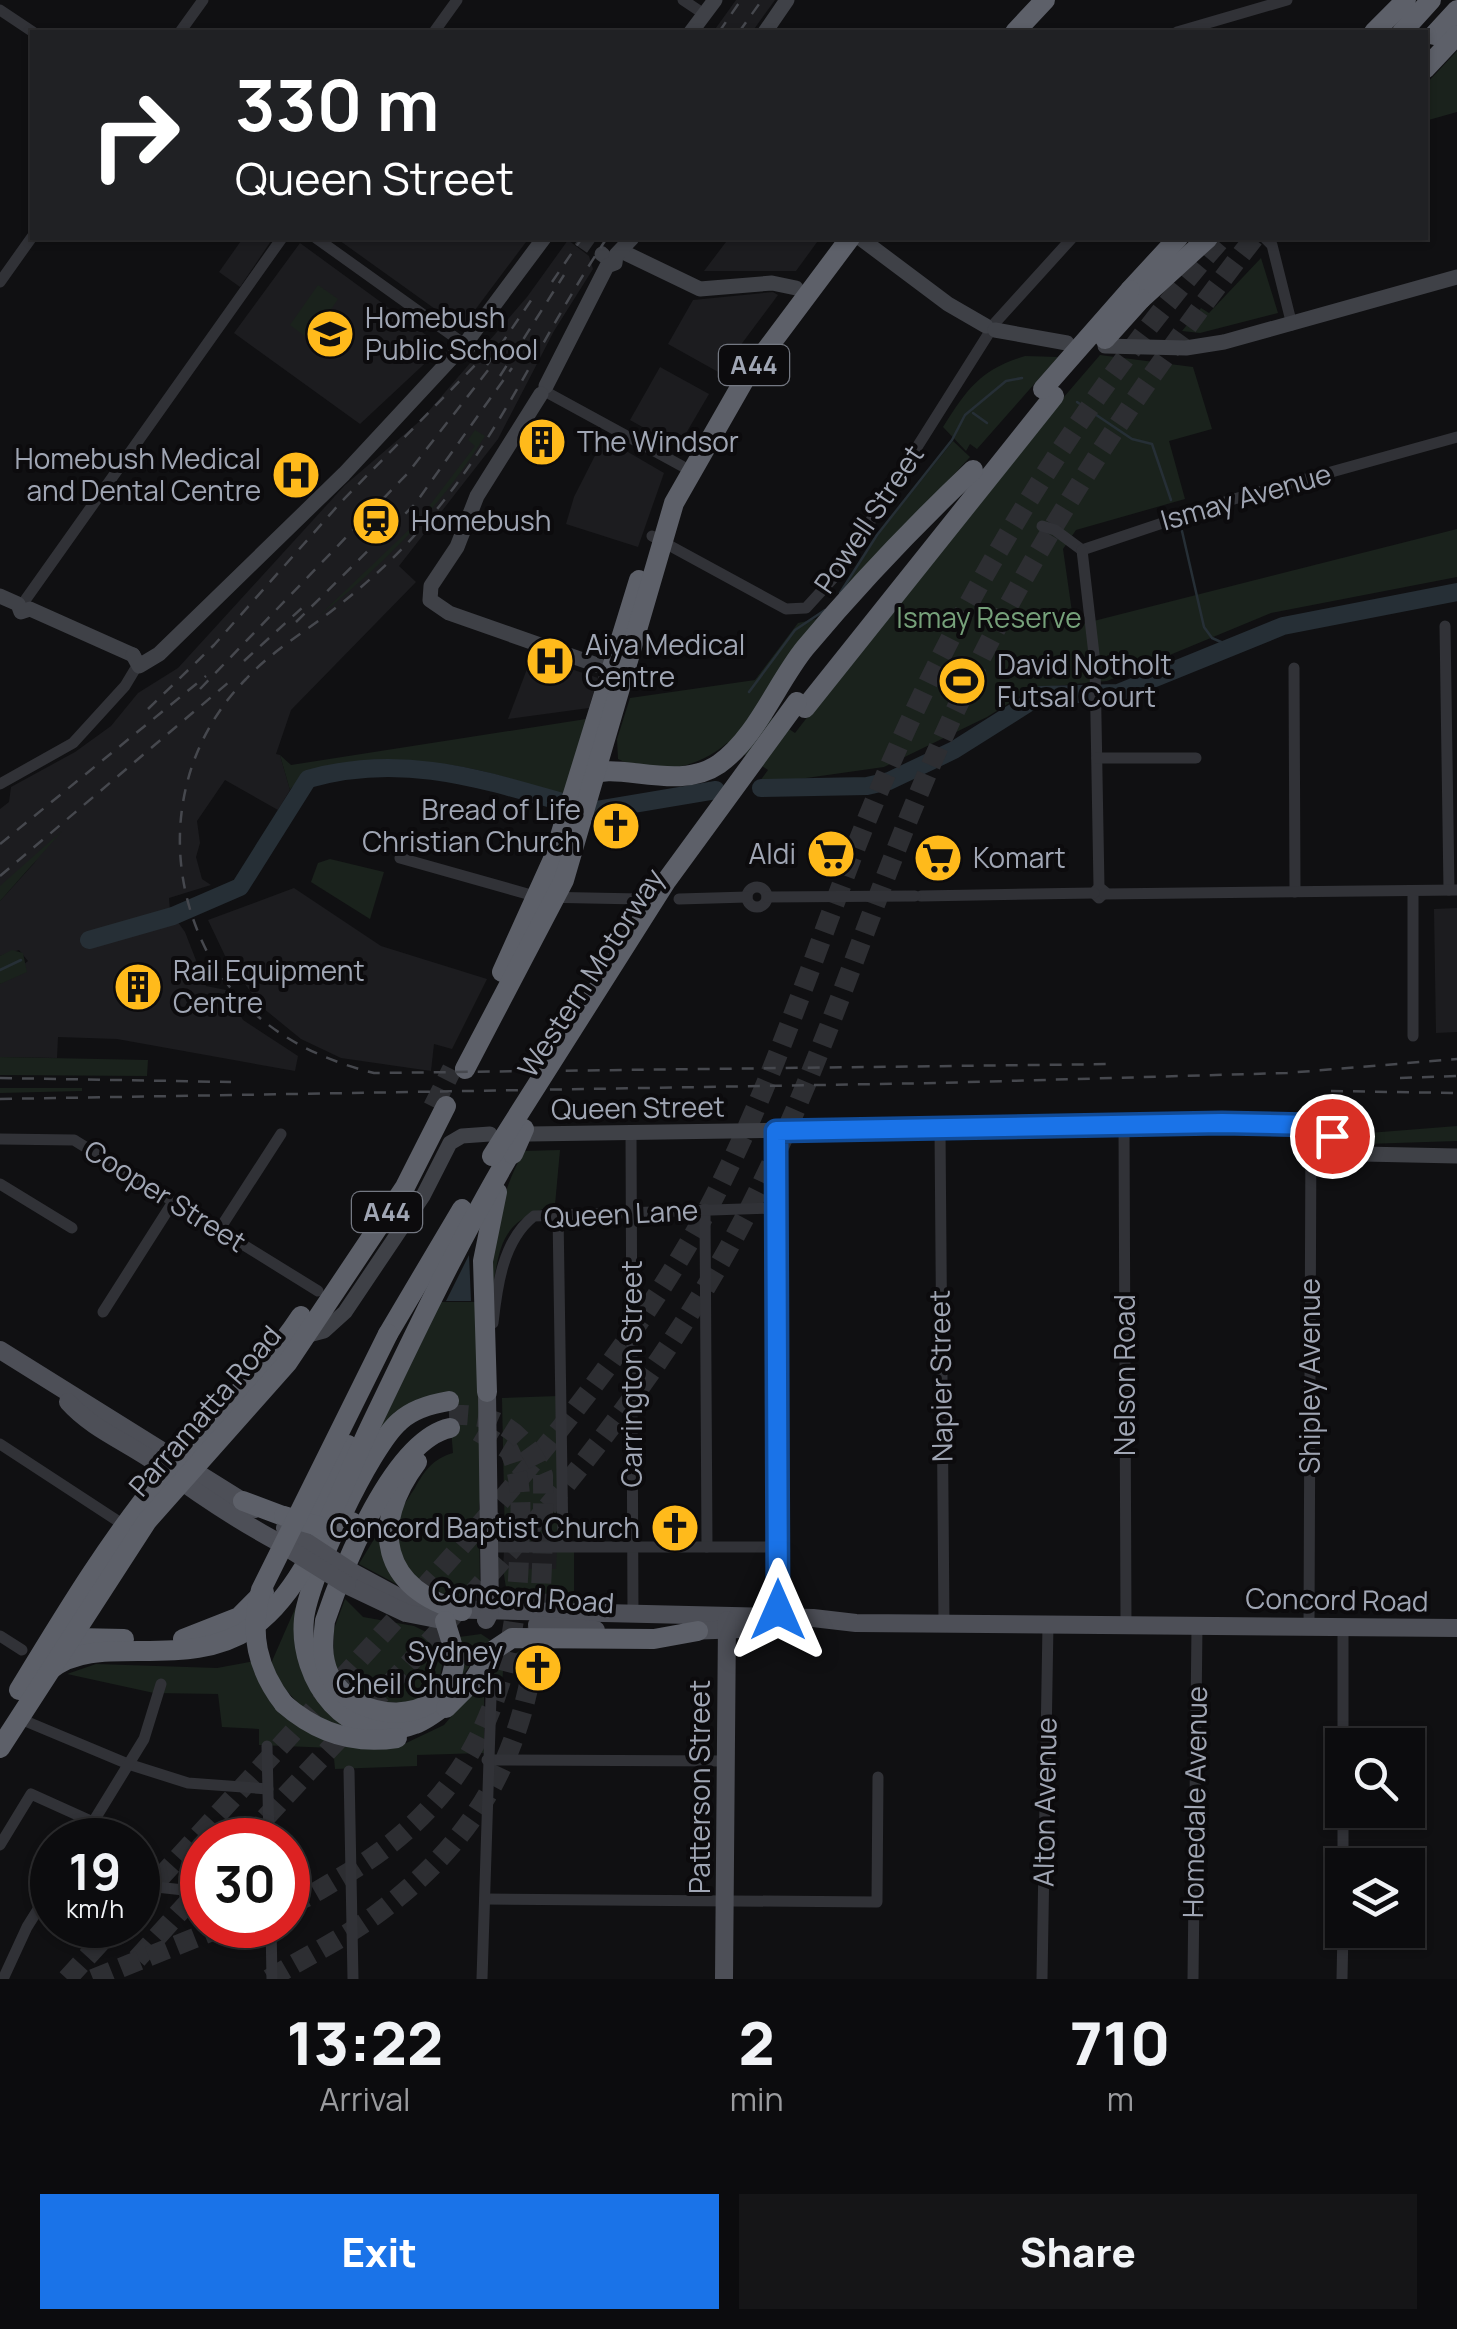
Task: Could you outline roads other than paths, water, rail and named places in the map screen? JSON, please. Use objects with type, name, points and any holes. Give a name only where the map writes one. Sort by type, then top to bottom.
[{"type":"highway","points":[[1017,30],[1045,0]]},
{"type":"highway","points":[[1034,30],[1062,0]]},
{"type":"highway","points":[[1376,30],[1406,0]]},
{"type":"highway","points":[[1404,30],[1430,0]]},
{"type":"highway","points":[[1428,65],[1445,40],[1457,10]]},
{"type":"highway","name":"A44","points":[[458,1069],[547,899],[596,772],[657,538],[686,468],[746,356],[832,240]]},
{"type":"highway","name":"A44","points":[[686,468],[746,376],[848,240]]},
{"type":"highway","name":"Western Motorway","points":[[67,1639],[194,1636],[239,1617],[265,1592],[356,1431],[462,1209],[527,1132],[649,932],[801,705],[1130,290],[1176,240]]},
{"type":"highway","name":"Western Motorway","points":[[36,1674],[84,1654],[184,1652],[220,1643],[255,1625],[280,1602],[309,1555],[451,1258],[505,1155],[636,927],[973,470],[1206,240]]},
{"type":"highway","points":[[553,859],[569,829],[585,783],[596,772],[670,779],[711,769],[732,754],[816,636],[973,470]]},
{"type":"highway","name":"A44","points":[[547,899],[553,859],[619,673]]},
{"type":"highway","name":"Parramatta Road","points":[[0,1748],[9,1720],[36,1674],[44,1642],[124,1525],[178,1471],[265,1392],[405,1187],[440,1107],[318,1291],[261,1372],[178,1471],[67,1639]]},
{"type":"highway","points":[[488,1392],[483,1261],[505,1155]]},
{"type":"highway","points":[[462,1209],[388,1334],[260,1590],[255,1616],[258,1655],[284,1704],[315,1728],[374,1741],[419,1730],[473,1680],[492,1652],[512,1638],[635,1639],[698,1631]]},
{"type":"highway","points":[[449,1421],[404,1417],[381,1441],[332,1540],[304,1622],[312,1679],[326,1700],[347,1717],[384,1729],[399,1728],[423,1720],[454,1699]]},
{"type":"highway","points":[[242,1501],[282,1529],[335,1531],[352,1522],[387,1455],[409,1430],[449,1421]]},
{"type":"highway","points":[[449,1421],[410,1470],[392,1509],[388,1538],[400,1575],[412,1589],[453,1616],[454,1668],[444,1689],[424,1707],[396,1714],[364,1707],[351,1700],[330,1675],[323,1644],[324,1621],[362,1536],[406,1454],[449,1421]]},
{"type":"highway","points":[[36,1674],[48,1650],[67,1639]]},
{"type":"main road","points":[[0,1350],[55,1386],[88,1421],[242,1501]]},
{"type":"main road","points":[[488,1392],[492,1612]]},
{"type":"main road","name":"Concord Road","points":[[178,1471],[227,1515],[282,1529],[350,1579],[453,1616],[634,1606],[727,1624],[1457,1628]]},
{"type":"main road","name":"Concord Road","points":[[492,1612],[607,1632],[698,1631],[727,1624]]},
{"type":"main road","name":"Patterson Street","points":[[726,1979],[727,1624]]},
{"type":"street","points":[[182,30],[204,0]]},
{"type":"street","points":[[436,30],[458,0]]},
{"type":"street","points":[[684,0],[704,14]]},
{"type":"street","points":[[692,30],[714,0]]},
{"type":"street","points":[[766,30],[787,0]]},
{"type":"street","points":[[1210,28],[1286,0]]},
{"type":"street","points":[[0,10],[30,30]]},
{"type":"street","points":[[0,282],[30,240]]},
{"type":"street","points":[[25,604],[281,240]]},
{"type":"street","points":[[319,240],[463,343]]},
{"type":"street","points":[[0,596],[25,604],[139,660],[159,654],[320,498],[463,343],[542,240]]},
{"type":"street","points":[[619,673],[449,613],[430,600],[431,586],[458,546],[477,496],[545,391],[610,256],[630,240]]},
{"type":"street","points":[[863,240],[948,304],[991,328],[1067,342]]},
{"type":"street","name":"Powell Street","points":[[657,538],[786,609],[806,608],[837,574],[991,328],[1070,240]]},
{"type":"street","points":[[1267,240],[1272,245],[1292,325]]},
{"type":"street","points":[[610,256],[700,289],[772,282],[796,288]]},
{"type":"street","points":[[1105,346],[1186,348],[1292,325],[1457,277]]},
{"type":"street","points":[[545,391],[686,468]]},
{"type":"street","name":"Ismay Avenue","points":[[1082,550],[1228,501],[1457,437]]},
{"type":"street","points":[[1042,526],[1055,530],[1082,550],[1096,686],[1099,892]]},
{"type":"street","points":[[678,899],[748,897],[756,888],[766,897],[1453,890],[1445,626]]},
{"type":"street","points":[[1,787],[73,744],[125,686],[139,660]]},
{"type":"street","points":[[1294,668],[1295,892]]},
{"type":"street","points":[[1096,758],[1196,758]]},
{"type":"street","points":[[400,858],[547,899],[640,898]]},
{"type":"street","points":[[1413,891],[1413,1036]]},
{"type":"street","name":"Queen Street","points":[[527,1132],[1312,1125],[1363,1154],[1457,1156]]},
{"type":"street","name":"Shipley Avenue","points":[[1309,1627],[1312,1125]]},
{"type":"street","name":"Nelson Road","points":[[1124,1126],[1126,1625]]},
{"type":"street","name":"Napier Street","points":[[940,1128],[944,1624]]},
{"type":"street","points":[[776,1131],[779,1623]]},
{"type":"street","name":"Carrington Street","points":[[631,1132],[634,1606]]},
{"type":"street","points":[[219,1230],[281,1134]]},
{"type":"street","points":[[305,1336],[324,1331],[345,1312],[423,1196],[450,1143],[462,1136],[490,1134]]},
{"type":"street","name":"Cooper Street","points":[[0,1139],[74,1140],[318,1291]]},
{"type":"street","points":[[0,1184],[72,1228]]},
{"type":"street","points":[[103,1312],[173,1202]]},
{"type":"street","name":"Queen Lane","points":[[488,1392],[495,1305],[510,1246],[522,1226],[534,1216],[774,1208]]},
{"type":"street","points":[[706,1209],[707,1547]]},
{"type":"street","points":[[558,1213],[563,1545]]},
{"type":"street","points":[[0,1444],[124,1525]]},
{"type":"street","points":[[489,1547],[778,1547]]},
{"type":"street","name":"Alton Avenue","points":[[1042,1979],[1048,1624]]},
{"type":"street","name":"Homedale Avenue","points":[[1193,1979],[1196,1626]]},
{"type":"street","points":[[1343,1627],[1343,1728]]},
{"type":"street","points":[[0,1636],[22,1650]]},
{"type":"street","points":[[95,1818],[151,1722],[161,1684]]},
{"type":"street","points":[[482,1979],[491,1697]]},
{"type":"street","points":[[9,1720],[128,1764],[197,1784],[268,1789]]},
{"type":"street","points":[[267,1746],[269,1818]]},
{"type":"street","points":[[487,1760],[728,1762]]},
{"type":"street","points":[[349,1771],[353,1979]]},
{"type":"street","points":[[485,1900],[878,1902],[878,1776]]},
{"type":"street","points":[[0,1845],[31,1794],[84,1818]]},
{"type":"street","points":[[3,1979],[30,1921]]},
{"type":"street","points":[[271,1948],[272,1979]]},
{"type":"street","points":[[1342,1948],[1342,1979]]},
{"type":"waterway","points":[[840,593],[877,535],[952,440],[965,415],[1006,381],[1022,378]]},
{"type":"waterway","points":[[1077,402],[1132,439],[1152,444],[1171,500]]},
{"type":"waterway","points":[[973,413],[987,423]]},
{"type":"waterway","points":[[1182,531],[1204,627],[1212,638],[1230,646]]},
{"type":"waterway","points":[[761,788],[867,786],[889,781],[954,750],[1041,695],[1118,693],[1283,626],[1457,592]]},
{"type":"waterway","points":[[749,692],[795,630],[825,610]]},
{"type":"waterway","points":[[89,940],[173,916],[240,887],[308,779],[341,771],[405,768],[467,777],[562,802]]},
{"type":"waterway","points":[[597,810],[716,790]]},
{"type":"waterway","points":[[0,970],[21,960]]},
{"type":"tunnel","points":[[582,240],[602,254]]},
{"type":"tunnel","points":[[160,1878],[522,1475],[597,1380],[666,1281],[721,1184],[742,1138],[887,773],[966,610],[1058,454],[1109,380],[1220,240]]},
{"type":"tunnel","points":[[265,1818],[499,1564],[617,1419],[671,1343],[720,1263],[783,1139],[906,824],[965,689],[1000,621],[1119,424],[1252,240]]},
{"type":"tunnel","points":[[433,1107],[452,1069]]},
{"type":"tunnel","points":[[269,1979],[361,1925],[428,1871],[469,1823],[499,1773],[520,1721],[533,1665],[540,1606],[543,1475],[527,1447],[507,1428],[482,1417],[449,1415]]},
{"type":"tunnel","points":[[310,1895],[385,1848],[422,1816],[452,1781],[495,1700],[516,1606],[519,1488],[509,1450],[474,1429]]},
{"type":"tunnel","points":[[137,1959],[180,1911]]},
{"type":"tunnel","points":[[93,1979],[180,1944]]},
{"type":"tunnel","points":[[67,1979],[95,1948]]},
{"type":"railway","points":[[720,30],[741,0]]},
{"type":"railway","points":[[740,30],[762,0]]},
{"type":"railway","points":[[552,282],[581,240]]},
{"type":"railway","points":[[606,240],[481,448],[433,514],[371,579],[255,670],[223,707],[204,737],[183,802],[180,837],[189,905],[215,966],[231,989],[271,1027],[320,1055],[374,1073],[1115,1064]]},
{"type":"railway","points":[[500,376],[564,275]]},
{"type":"railway","points":[[487,365],[532,299]]},
{"type":"railway","points":[[148,709],[214,645],[342,501],[489,351]]},
{"type":"railway","points":[[200,689],[407,474],[500,355]]},
{"type":"railway","points":[[296,622],[415,504],[512,368]]},
{"type":"railway","points":[[244,661],[303,607]]},
{"type":"railway","points":[[0,844],[206,676]]},
{"type":"railway","points":[[0,876],[229,682]]},
{"type":"railway","points":[[0,1099],[937,1083],[1287,1073],[1457,1059]]},
{"type":"railway","points":[[1400,1078],[1457,1076]]},
{"type":"railway","points":[[0,1078],[231,1082]]},
{"type":"railway","points":[[1331,1091],[1457,1093]]},
{"type":"place","name":"Homebush Public School","points":[[330,334]]},
{"type":"place","name":"The Windsor","points":[[542,442]]},
{"type":"place","name":"Homebush Medical and Dental Centre","points":[[296,475]]},
{"type":"place","name":"Homebush","points":[[376,521]]},
{"type":"place","name":"Aiya Medical Centre","points":[[550,661]]},
{"type":"place","name":"David Notholt Futsal Court","points":[[962,681]]},
{"type":"place","name":"Bread of Life Christian Church","points":[[616,826]]},
{"type":"place","name":"Aldi","points":[[831,854]]},
{"type":"place","name":"Komart","points":[[938,858]]},
{"type":"place","name":"Rail Equipment Centre","points":[[138,987]]},
{"type":"place","name":"Concord Baptist Church","points":[[675,1528]]},
{"type":"place","name":"Sydney Cheil Church","points":[[538,1668]]},
{"type":"park label","name":"Ismay Reserve","points":[[989,618]]}]
